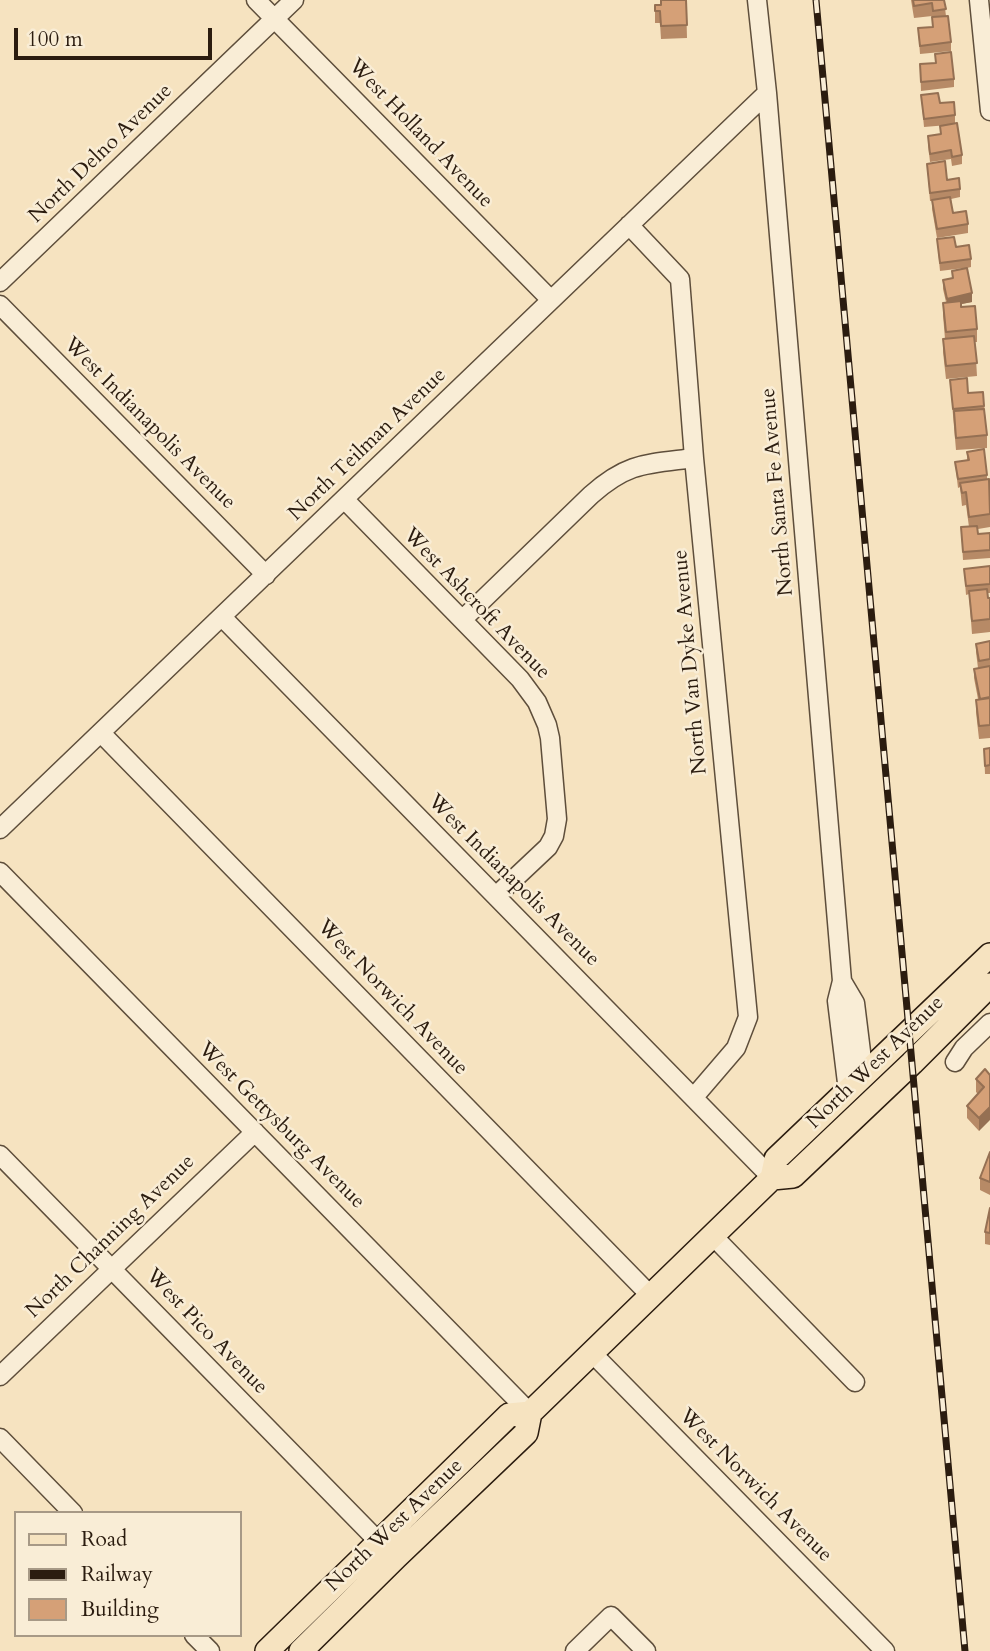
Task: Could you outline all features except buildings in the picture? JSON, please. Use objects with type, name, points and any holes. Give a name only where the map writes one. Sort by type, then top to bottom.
[{"type":"main road","name":"North West Avenue","points":[[301,1651],[526,1433],[530,1413],[772,1178],[776,1158],[990,955]]},
{"type":"main road","name":"North West Avenue","points":[[772,1178],[793,1176],[990,985]]},
{"type":"main road","points":[[834,1136],[836,1119],[863,1089],[856,1083]]},
{"type":"main road","name":"North West Avenue","points":[[267,1651],[509,1415],[530,1413]]},
{"type":"street","name":"West Holland Avenue","points":[[256,0],[551,300]]},
{"type":"street","name":"North Delno Avenue","points":[[0,282],[294,0]]},
{"type":"street","name":"North Santa Fe Avenue","points":[[757,0],[842,981],[855,1003],[856,1083]]},
{"type":"street","points":[[979,0],[990,111]]},
{"type":"street","name":"North Teilman Avenue","points":[[0,830],[767,93]]},
{"type":"street","name":"North Van Dyke Avenue","points":[[629,225],[680,279],[694,458],[748,1017],[736,1048],[694,1097]]},
{"type":"street","name":"West Indianapolis Avenue","points":[[0,305],[266,575]]},
{"type":"street","points":[[463,620],[609,480],[644,464],[694,458]]},
{"type":"street","name":"West Ashcroft Avenue","points":[[344,499],[530,690],[543,713],[549,732],[557,813],[555,831],[543,852],[496,896]]},
{"type":"street","name":"West Indianapolis Avenue","points":[[222,617],[772,1178]]},
{"type":"street","name":"West Norwich Avenue","points":[[101,733],[652,1296]]},
{"type":"street","name":"West Gettysburg Avenue","points":[[0,872],[530,1413]]},
{"type":"street","points":[[956,1062],[964,1048],[990,1023]]},
{"type":"street","name":"North Channing Avenue","points":[[0,1376],[255,1132]]},
{"type":"street","name":"West Pico Avenue","points":[[0,1155],[379,1542]]},
{"type":"street","points":[[713,1236],[855,1382]]},
{"type":"street","name":"West Norwich Avenue","points":[[593,1353],[885,1651]]},
{"type":"street","points":[[0,1438],[71,1511]]},
{"type":"street","points":[[575,1651],[611,1616],[646,1651]]},
{"type":"street","points":[[196,1637],[210,1651]]},
{"type":"railway","points":[[816,0],[965,1651]]}]
